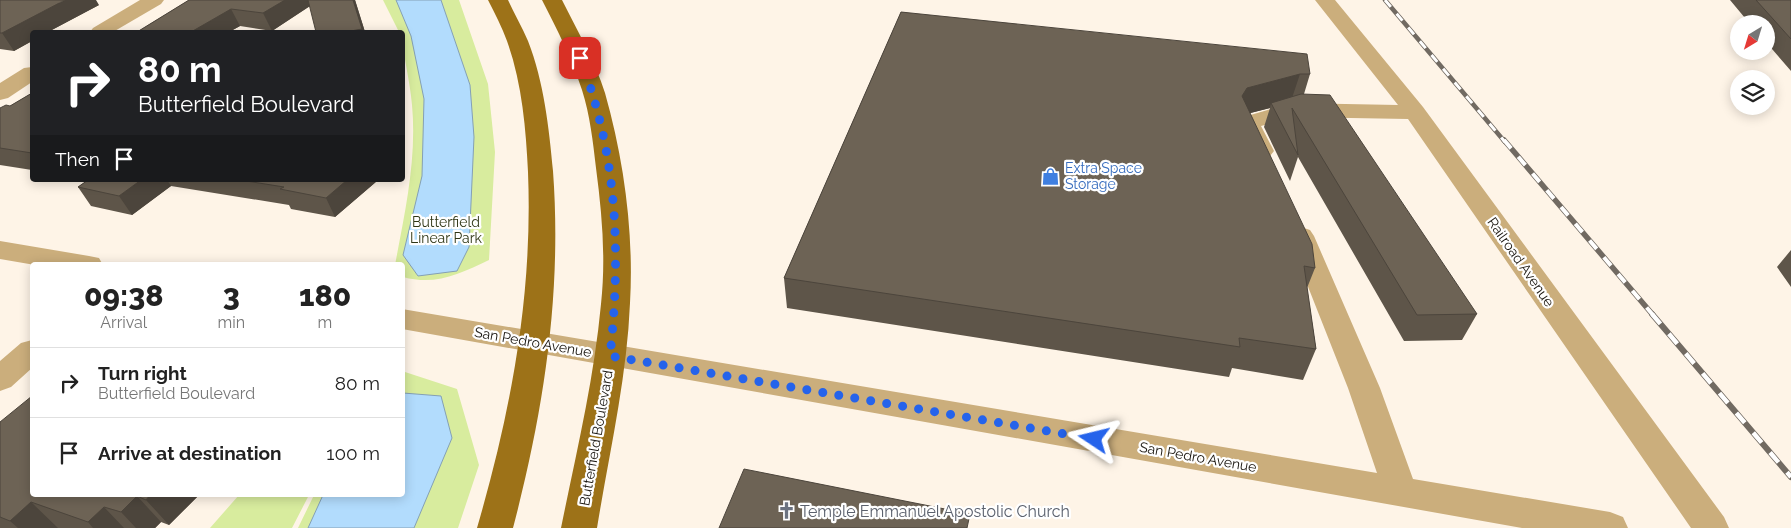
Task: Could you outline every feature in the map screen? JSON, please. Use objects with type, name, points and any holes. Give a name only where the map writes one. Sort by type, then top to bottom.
[{"type":"main road","points":[[495,528],[525,407],[534,343],[542,234],[541,174],[535,112],[516,39],[498,0]]},
{"type":"main road","name":"Butterfield Boulevard","points":[[552,0],[573,42],[593,91],[604,137],[617,247],[616,303],[610,356],[579,528]]},
{"type":"street","points":[[103,30],[154,0]]},
{"type":"street","name":"Railroad Avenue","points":[[1325,0],[1415,112],[1711,528]]},
{"type":"street","points":[[0,93],[30,74]]},
{"type":"street","points":[[1273,172],[1248,123],[1292,110],[1415,112]]},
{"type":"street","points":[[1293,217],[1364,388],[1400,491]]},
{"type":"street","points":[[0,250],[71,262]]},
{"type":"street","name":"San Pedro Avenue","points":[[405,320],[1610,528]]},
{"type":"street","points":[[0,379],[30,353]]},
{"type":"green space","name":"Butterfield Linear Park","points":[[383,0],[459,0],[488,84],[495,152],[489,260],[468,270],[437,279],[426,280],[405,277],[405,262],[396,262],[409,185],[413,145],[411,96],[405,57],[405,30],[398,30]]},
{"type":"green space","points":[[405,372],[457,389],[479,465],[458,528],[298,528],[313,497],[405,497]]},
{"type":"green space","points":[[237,497],[308,497],[292,528],[210,528]]},
{"type":"water","name":"Butterfield Linear Park","points":[[396,0],[441,0],[470,85],[474,137],[469,247],[457,271],[418,276],[403,255],[422,176],[424,99],[411,36]]},
{"type":"water","points":[[405,393],[441,396],[452,438],[414,528],[308,528],[322,497],[405,497]]},
{"type":"building","points":[[0,0],[65,0],[0,33]]},
{"type":"building","points":[[189,0],[285,0],[263,13],[231,9],[194,30],[140,30]]},
{"type":"building","points":[[308,0],[353,0],[362,29],[316,30]]},
{"type":"building","points":[[1756,0],[1791,0],[1791,39],[1775,21],[1775,15],[1769,15]]},
{"type":"building","points":[[901,12],[1307,54],[1310,74],[1300,74],[1247,88],[1242,96],[1312,244],[1315,268],[1304,266],[1316,349],[1239,338],[1240,347],[784,278]]},
{"type":"building","points":[[30,94],[30,153],[0,148],[0,108],[6,105],[10,106]]},
{"type":"building","points":[[1301,94],[1330,95],[1477,314],[1417,315],[1292,108],[1298,155],[1271,103]]},
{"type":"building","points":[[85,182],[138,182],[119,196],[78,187]]},
{"type":"building","points":[[253,182],[345,182],[326,198],[280,189],[284,187]]},
{"type":"building","points":[[30,398],[30,497],[136,497],[121,512],[104,507],[88,522],[31,502],[10,521],[0,517],[0,422]]},
{"type":"building","points":[[744,469],[970,514],[967,528],[719,528]]},
{"type":"railway","points":[[1385,0],[1505,142]]},
{"type":"railway","points":[[1504,140],[1653,315]]},
{"type":"railway","points":[[1652,314],[1791,477]]},
{"type":"place","name":"Extra Space Storage","points":[[1051,176]]},
{"type":"place","name":"Temple Emmanuel Apostolic Church","points":[[786,511]]},
{"type":"route","points":[[580,58],[593,91],[604,137],[612,193],[617,247],[616,303],[610,356],[1094,439]]}]
